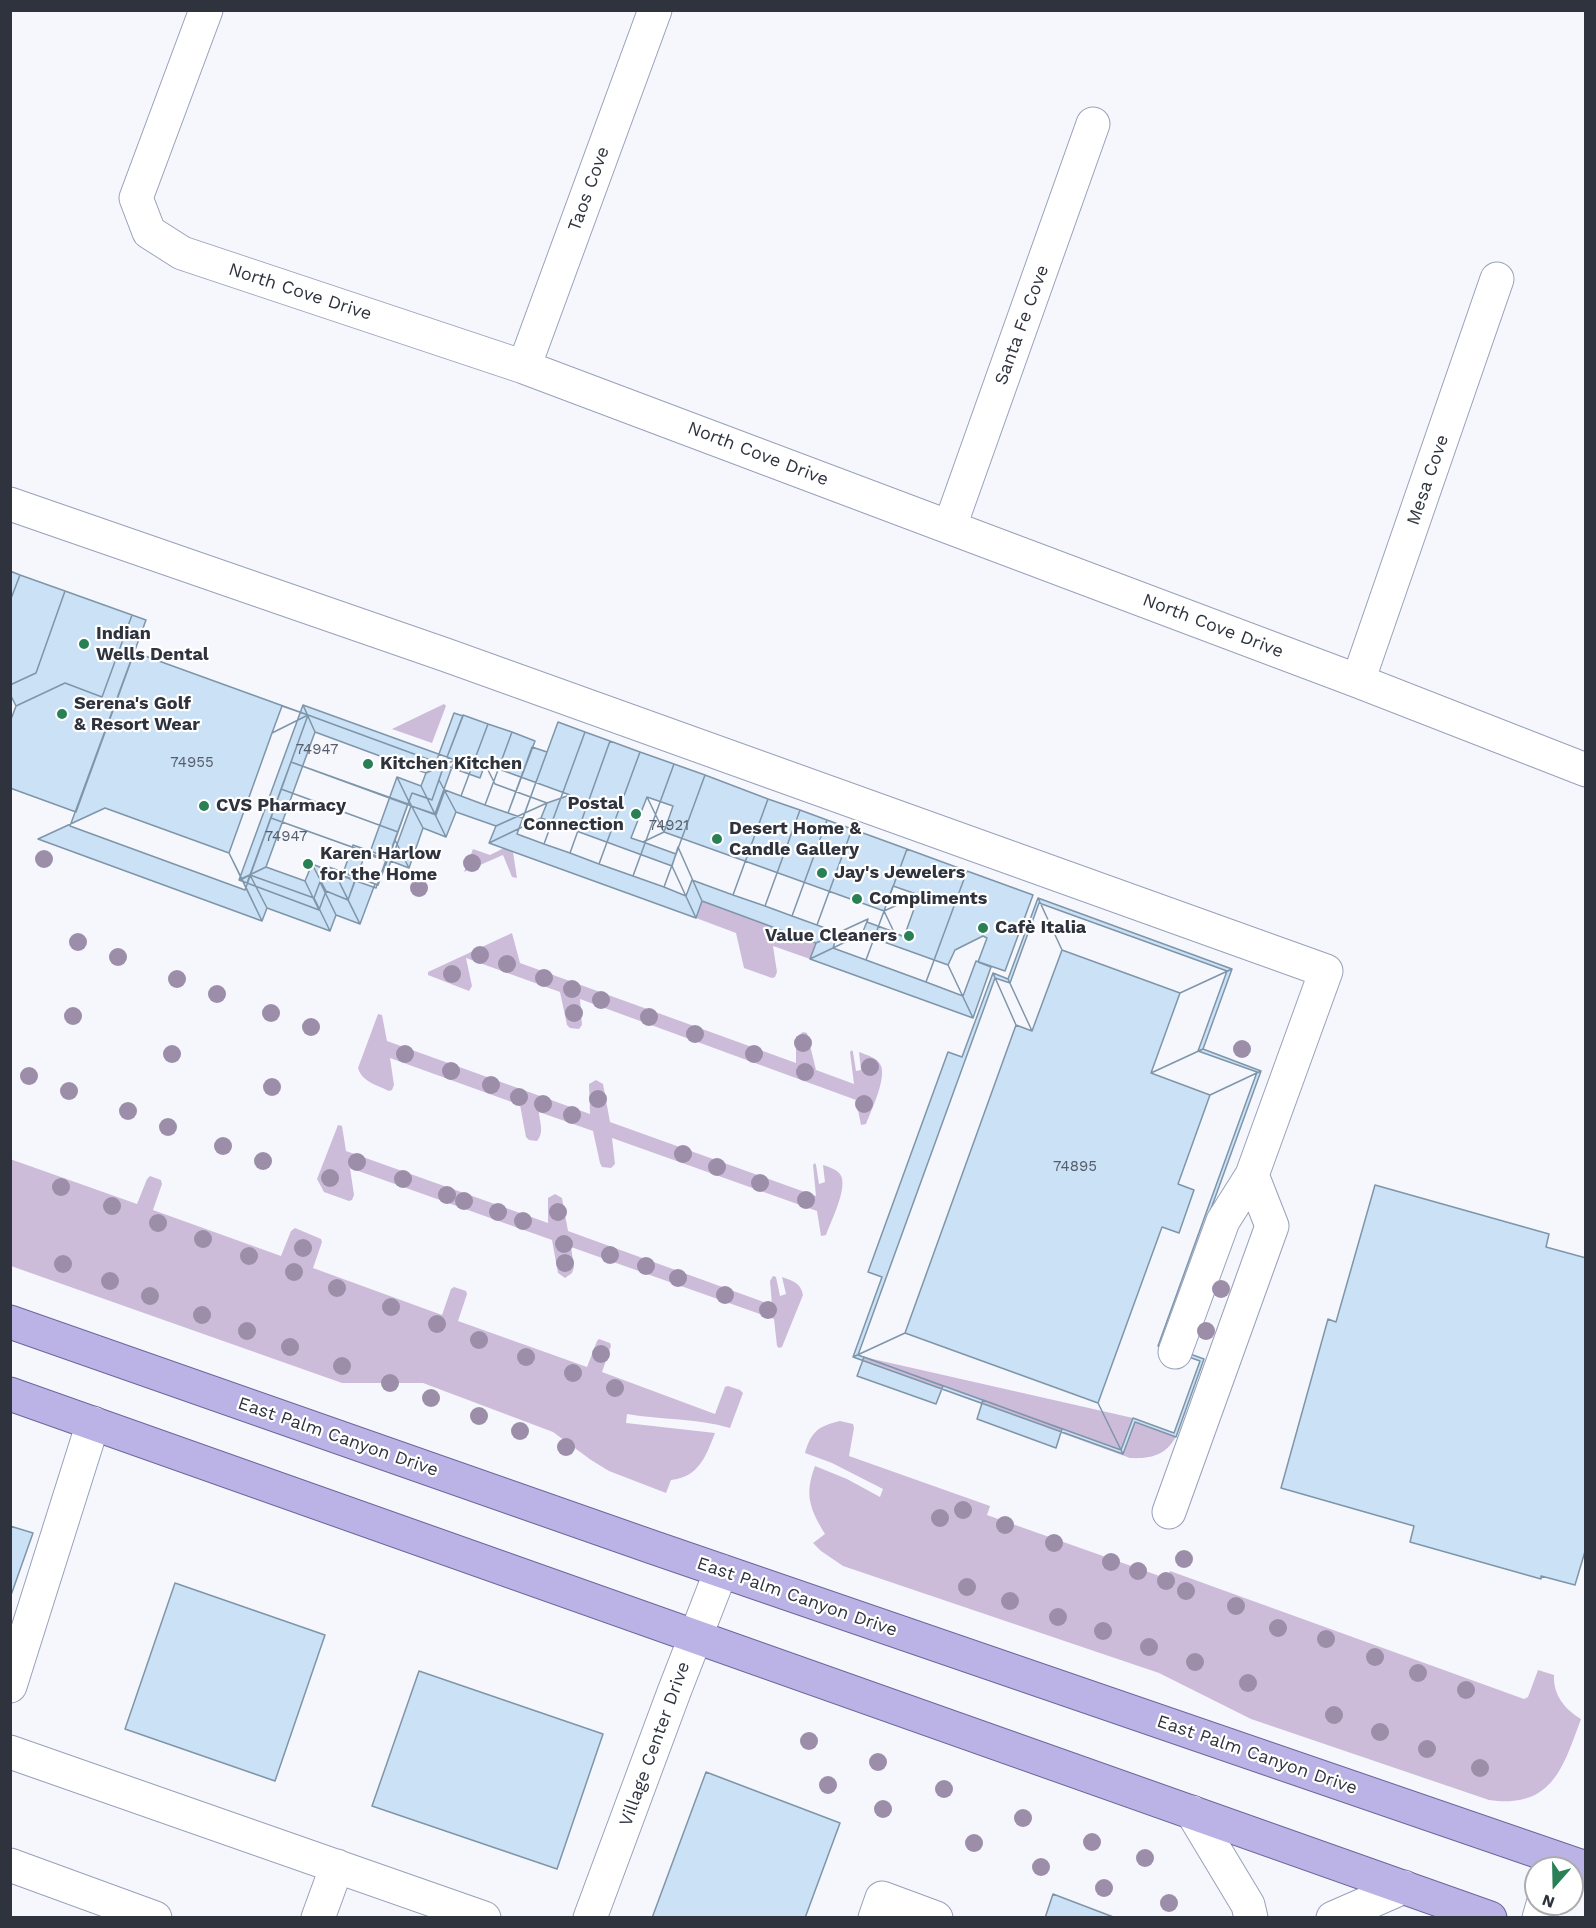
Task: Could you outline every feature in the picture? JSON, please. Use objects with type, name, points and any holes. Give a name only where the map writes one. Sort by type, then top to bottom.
[{"type":"main road","name":"East Palm Canyon Drive","points":[[10,1322],[1540,1856]]},
{"type":"main road","points":[[10,1394],[1490,1917]]},
{"type":"street","name":"North Cove Drive","points":[[206,10],[136,198],[149,231],[182,253],[524,367],[950,526],[1586,770]]},
{"type":"street","name":"Taos Cove","points":[[524,367],[655,10]]},
{"type":"street","name":"Santa Fe Cove","points":[[950,526],[1094,124]]},
{"type":"street","name":"Mesa Cove","points":[[1358,681],[1497,279]]},
{"type":"street","points":[[10,504],[457,659],[1326,971],[1252,1175],[1223,1221],[1175,1352]]},
{"type":"street","points":[[1169,1512],[1272,1226],[1252,1175]]},
{"type":"street","points":[[10,1686],[93,1423]]},
{"type":"street","name":"Village Center Drive","points":[[591,1917],[721,1571]]},
{"type":"street","points":[[10,1752],[484,1917]]},
{"type":"street","points":[[1192,1812],[1248,1905],[1251,1917]]},
{"type":"street","points":[[10,1865],[155,1917]]},
{"type":"street","points":[[318,1917],[337,1866]]},
{"type":"street","points":[[1333,1917],[1404,1887]]},
{"type":"street","points":[[875,1917],[882,1898],[936,1917]]},
{"type":"shaded area","points":[[444,704],[446,706],[432,743],[392,729]]},
{"type":"shaded area","points":[[504,848],[513,852],[517,878],[512,877],[503,855],[464,872],[473,849],[490,855]]},
{"type":"shaded area","points":[[702,901],[816,943],[810,959],[773,946],[777,972],[775,977],[744,968],[736,933],[696,918]]},
{"type":"shaded area","points":[[512,933],[520,963],[796,1063],[796,1037],[803,1032],[807,1033],[816,1070],[854,1084],[850,1052],[852,1050],[853,1052],[856,1071],[861,1070],[859,1052],[873,1058],[880,1064],[882,1077],[866,1124],[861,1125],[856,1100],[580,999],[582,1025],[579,1029],[570,1028],[567,1025],[560,992],[466,958],[472,986],[469,991],[428,975],[428,972]]},
{"type":"shaded area","points":[[378,1014],[382,1015],[387,1041],[590,1114],[589,1084],[596,1080],[603,1084],[610,1122],[816,1196],[813,1165],[815,1163],[816,1165],[819,1184],[825,1182],[823,1165],[832,1168],[840,1174],[842,1187],[826,1235],[821,1236],[817,1211],[612,1138],[615,1164],[611,1168],[602,1167],[593,1131],[539,1112],[541,1134],[537,1141],[529,1140],[526,1137],[520,1105],[390,1058],[394,1085],[392,1090],[389,1091],[375,1085],[363,1077],[358,1068]]},
{"type":"shaded area","points":[[338,1125],[342,1126],[346,1151],[548,1223],[548,1198],[555,1194],[562,1198],[568,1231],[772,1305],[770,1281],[773,1276],[776,1277],[780,1296],[786,1294],[782,1277],[793,1281],[803,1295],[782,1347],[777,1346],[774,1319],[571,1247],[574,1267],[572,1273],[565,1278],[558,1273],[552,1240],[350,1168],[354,1195],[352,1200],[324,1192],[317,1179]]},
{"type":"shaded area","points":[[10,1159],[137,1204],[150,1176],[161,1180],[162,1184],[153,1210],[281,1256],[291,1231],[295,1228],[321,1239],[313,1268],[442,1315],[451,1289],[454,1287],[466,1291],[458,1321],[587,1367],[599,1339],[610,1343],[611,1346],[602,1372],[715,1414],[725,1387],[740,1390],[743,1393],[730,1428],[705,1422],[627,1414],[626,1423],[715,1433],[700,1464],[688,1475],[671,1480],[666,1493],[609,1471],[553,1432],[423,1383],[342,1383],[11,1266]]},
{"type":"shaded area","points":[[864,1357],[1133,1418],[1177,1434],[1164,1451],[1145,1458],[1130,1458],[863,1361]]},
{"type":"shaded area","points":[[840,1421],[853,1424],[849,1456],[990,1506],[987,1515],[1168,1579],[1170,1571],[1524,1699],[1528,1697],[1538,1670],[1554,1675],[1555,1688],[1561,1700],[1569,1711],[1581,1719],[1561,1769],[1541,1791],[1527,1798],[1510,1801],[1489,1800],[1251,1719],[1159,1673],[843,1566],[813,1543],[825,1534],[810,1501],[810,1485],[815,1466],[847,1479],[880,1497],[883,1489],[832,1463],[805,1453],[816,1431]]},
{"type":"building","points":[[10,571],[20,575],[10,601]]},
{"type":"building","points":[[20,575],[65,591],[36,673],[10,685],[10,601]]},
{"type":"building","name":"Indian Wells Dental","points":[[65,591],[132,615],[102,697],[65,683],[16,706],[10,694],[10,685],[36,673]]},
{"type":"building","name":"Serena's Golf & Resort Wear","points":[[132,615],[146,620],[76,812],[10,788],[10,722],[16,706],[65,683],[102,697]]},
{"type":"building","name":"CVS Pharmacy","points":[[134,652],[308,715],[245,890],[70,826]]},
{"type":"building","points":[[303,705],[455,760],[426,773],[315,732]]},
{"type":"building","points":[[303,705],[315,732],[266,867],[239,880]]},
{"type":"building","points":[[282,706],[308,715],[272,733]]},
{"type":"building","points":[[454,713],[463,716],[444,765],[436,762]]},
{"type":"building","name":"Kitchen Kitchen","points":[[308,715],[444,765],[463,715],[488,724],[461,796],[445,790],[436,815],[291,762]]},
{"type":"building","points":[[308,715],[444,765],[432,800],[412,793],[378,885],[326,866],[314,898],[250,875]]},
{"type":"building","points":[[308,715],[250,875],[242,879],[229,853],[272,733]]},
{"type":"building","points":[[558,722],[585,732],[544,844],[517,834]]},
{"type":"building","points":[[488,724],[512,732],[485,805],[461,796]]},
{"type":"building","points":[[512,732],[535,741],[508,813],[485,805]]},
{"type":"building","points":[[585,732],[610,741],[570,853],[544,844]]},
{"type":"building","points":[[610,741],[640,752],[599,864],[570,853]]},
{"type":"building","points":[[532,747],[547,752],[523,818],[508,813]]},
{"type":"building","name":"Postal Connection","points":[[640,752],[674,764],[633,876],[599,864]]},
{"type":"building","points":[[455,760],[435,814],[421,786],[426,773]]},
{"type":"building","points":[[291,762],[408,804],[398,832],[281,789]]},
{"type":"building","points":[[485,764],[495,784],[547,803],[496,826],[456,812],[439,780],[444,765],[480,778]]},
{"type":"building","points":[[485,764],[570,795],[547,803],[495,784]]},
{"type":"building","points":[[674,764],[705,775],[664,887],[633,876]]},
{"type":"building","name":"Desert Home & Candle Gallery","points":[[705,775],[768,799],[733,895],[692,880],[686,896],[664,887]]},
{"type":"building","points":[[397,777],[421,786],[435,814],[411,806]]},
{"type":"building","points":[[397,777],[411,806],[388,869],[385,867],[387,861],[369,855]]},
{"type":"building","points":[[439,780],[456,812],[446,837],[427,798],[432,800]]},
{"type":"building","points":[[281,789],[398,832],[388,860],[271,818]]},
{"type":"building","points":[[412,793],[427,798],[446,837],[423,828],[409,801]]},
{"type":"building","points":[[647,797],[673,806],[664,832]]},
{"type":"building","points":[[647,797],[664,832],[643,842],[631,838]]},
{"type":"building","points":[[768,799],[800,810],[765,906],[733,895]]},
{"type":"building","points":[[409,801],[423,828],[409,868],[395,840]]},
{"type":"building","points":[[547,803],[541,818],[489,843],[496,826]]},
{"type":"building","points":[[105,808],[229,853],[262,921],[38,839]]},
{"type":"building","points":[[800,810],[827,820],[792,916],[765,906]]},
{"type":"building","name":"Karen Harlow for the Home","points":[[271,818],[366,852],[348,900],[326,891],[319,910],[247,883]]},
{"type":"building","points":[[541,818],[672,866],[696,918],[489,843]]},
{"type":"building","name":"Jay's Jewelers","points":[[827,820],[852,829],[817,925],[792,916]]},
{"type":"building","name":"Compliments","points":[[852,829],[907,849],[866,960],[833,948],[838,933],[817,925]]},
{"type":"building","points":[[664,832],[884,911],[894,932],[867,922],[868,919],[816,943],[702,901],[678,847],[676,854],[643,842]]},
{"type":"building","points":[[395,840],[409,868],[388,860]]},
{"type":"building","points":[[353,845],[387,857],[376,888],[342,876]]},
{"type":"building","points":[[678,847],[702,901],[696,918],[672,866]]},
{"type":"building","name":"Value Cleaners","points":[[907,849],[967,871],[926,982],[866,960]]},
{"type":"building","points":[[312,864],[335,873],[348,900],[326,891]]},
{"type":"building","points":[[312,864],[326,891],[319,910],[305,881]]},
{"type":"building","points":[[326,866],[333,869],[360,924],[336,915],[320,882]]},
{"type":"building","points":[[266,867],[305,881],[319,910],[239,880]]},
{"type":"building","points":[[333,869],[375,884],[360,924],[348,900]]},
{"type":"building","name":"Cafè Italia","points":[[967,871],[1033,895],[1005,971],[976,961],[963,996],[926,982]]},
{"type":"building","points":[[335,873],[355,880],[348,900]]},
{"type":"building","points":[[250,875],[314,898],[330,931],[267,908]]},
{"type":"building","points":[[250,875],[267,908],[262,921],[242,879]]},
{"type":"building","points":[[320,882],[336,915],[330,931],[314,898]]},
{"type":"building","points":[[893,886],[919,895],[884,911]]},
{"type":"building","points":[[919,895],[904,937],[894,932],[884,911]]},
{"type":"building","points":[[1038,898],[1232,969],[1180,993],[1062,950]]},
{"type":"building","points":[[1038,898],[1062,950],[1032,1031],[1008,979]]},
{"type":"building","points":[[1039,903],[1227,971],[1198,1051],[1257,1072],[1158,1346],[1200,1361],[1174,1433],[1133,1418],[1121,1450],[858,1355],[995,978],[1010,983]]},
{"type":"building","points":[[868,919],[862,934],[810,959],[816,943]]},
{"type":"building","points":[[862,934],[948,965],[973,1018],[810,959]]},
{"type":"building","points":[[983,936],[987,938],[978,962],[991,967],[973,1018],[948,965],[955,950]]},
{"type":"building","points":[[1232,969],[1203,1049],[1151,1073],[1180,993]]},
{"type":"building","points":[[993,973],[1016,1025],[905,1333],[853,1357],[882,1277],[868,1272],[948,1052],[962,1057]]},
{"type":"building","points":[[993,973],[1008,979],[1032,1031],[1016,1025]]},
{"type":"building","points":[[1203,1049],[1261,1071],[1210,1095],[1151,1073]]},
{"type":"building","points":[[1261,1071],[1162,1344],[1204,1359],[1176,1437],[1135,1422],[1123,1454],[1098,1403],[1162,1227],[1179,1233],[1194,1190],[1178,1184],[1210,1095]]},
{"type":"building","points":[[1375,1185],[1549,1234],[1546,1247],[1586,1258],[1586,1548],[1575,1585],[1541,1576],[1541,1579],[1410,1542],[1414,1526],[1281,1488],[1328,1319],[1336,1322]]},
{"type":"building","points":[[905,1333],[1098,1403],[1123,1454],[853,1357]]},
{"type":"building","points":[[864,1357],[943,1386],[936,1404],[857,1376]]},
{"type":"building","points":[[983,1400],[1062,1429],[1056,1448],[977,1419]]},
{"type":"building","points":[[10,1526],[33,1533],[10,1598]]},
{"type":"building","points":[[175,1583],[325,1635],[275,1781],[125,1729]]},
{"type":"building","points":[[419,1671],[603,1734],[557,1869],[372,1806]]},
{"type":"building","points":[[706,1772],[840,1823],[805,1918],[652,1918]]},
{"type":"building","points":[[1053,1894],[1116,1918],[1045,1918]]},
{"type":"place","name":"Indian Wells Dental","points":[[84,644]]},
{"type":"place","name":"Serena's Golf & Resort Wear","points":[[62,714]]},
{"type":"place","name":"Kitchen Kitchen","points":[[368,764]]},
{"type":"place","name":"CVS Pharmacy","points":[[204,806]]},
{"type":"place","name":"Postal Connection","points":[[636,814]]},
{"type":"place","name":"Desert Home & Candle Gallery","points":[[717,839]]},
{"type":"place","name":"Karen Harlow for the Home","points":[[308,864]]},
{"type":"place","name":"Jay's Jewelers","points":[[822,873]]},
{"type":"place","name":"Compliments","points":[[857,899]]},
{"type":"place","name":"Cafè Italia","points":[[983,928]]},
{"type":"place","name":"Value Cleaners","points":[[909,936]]}]
